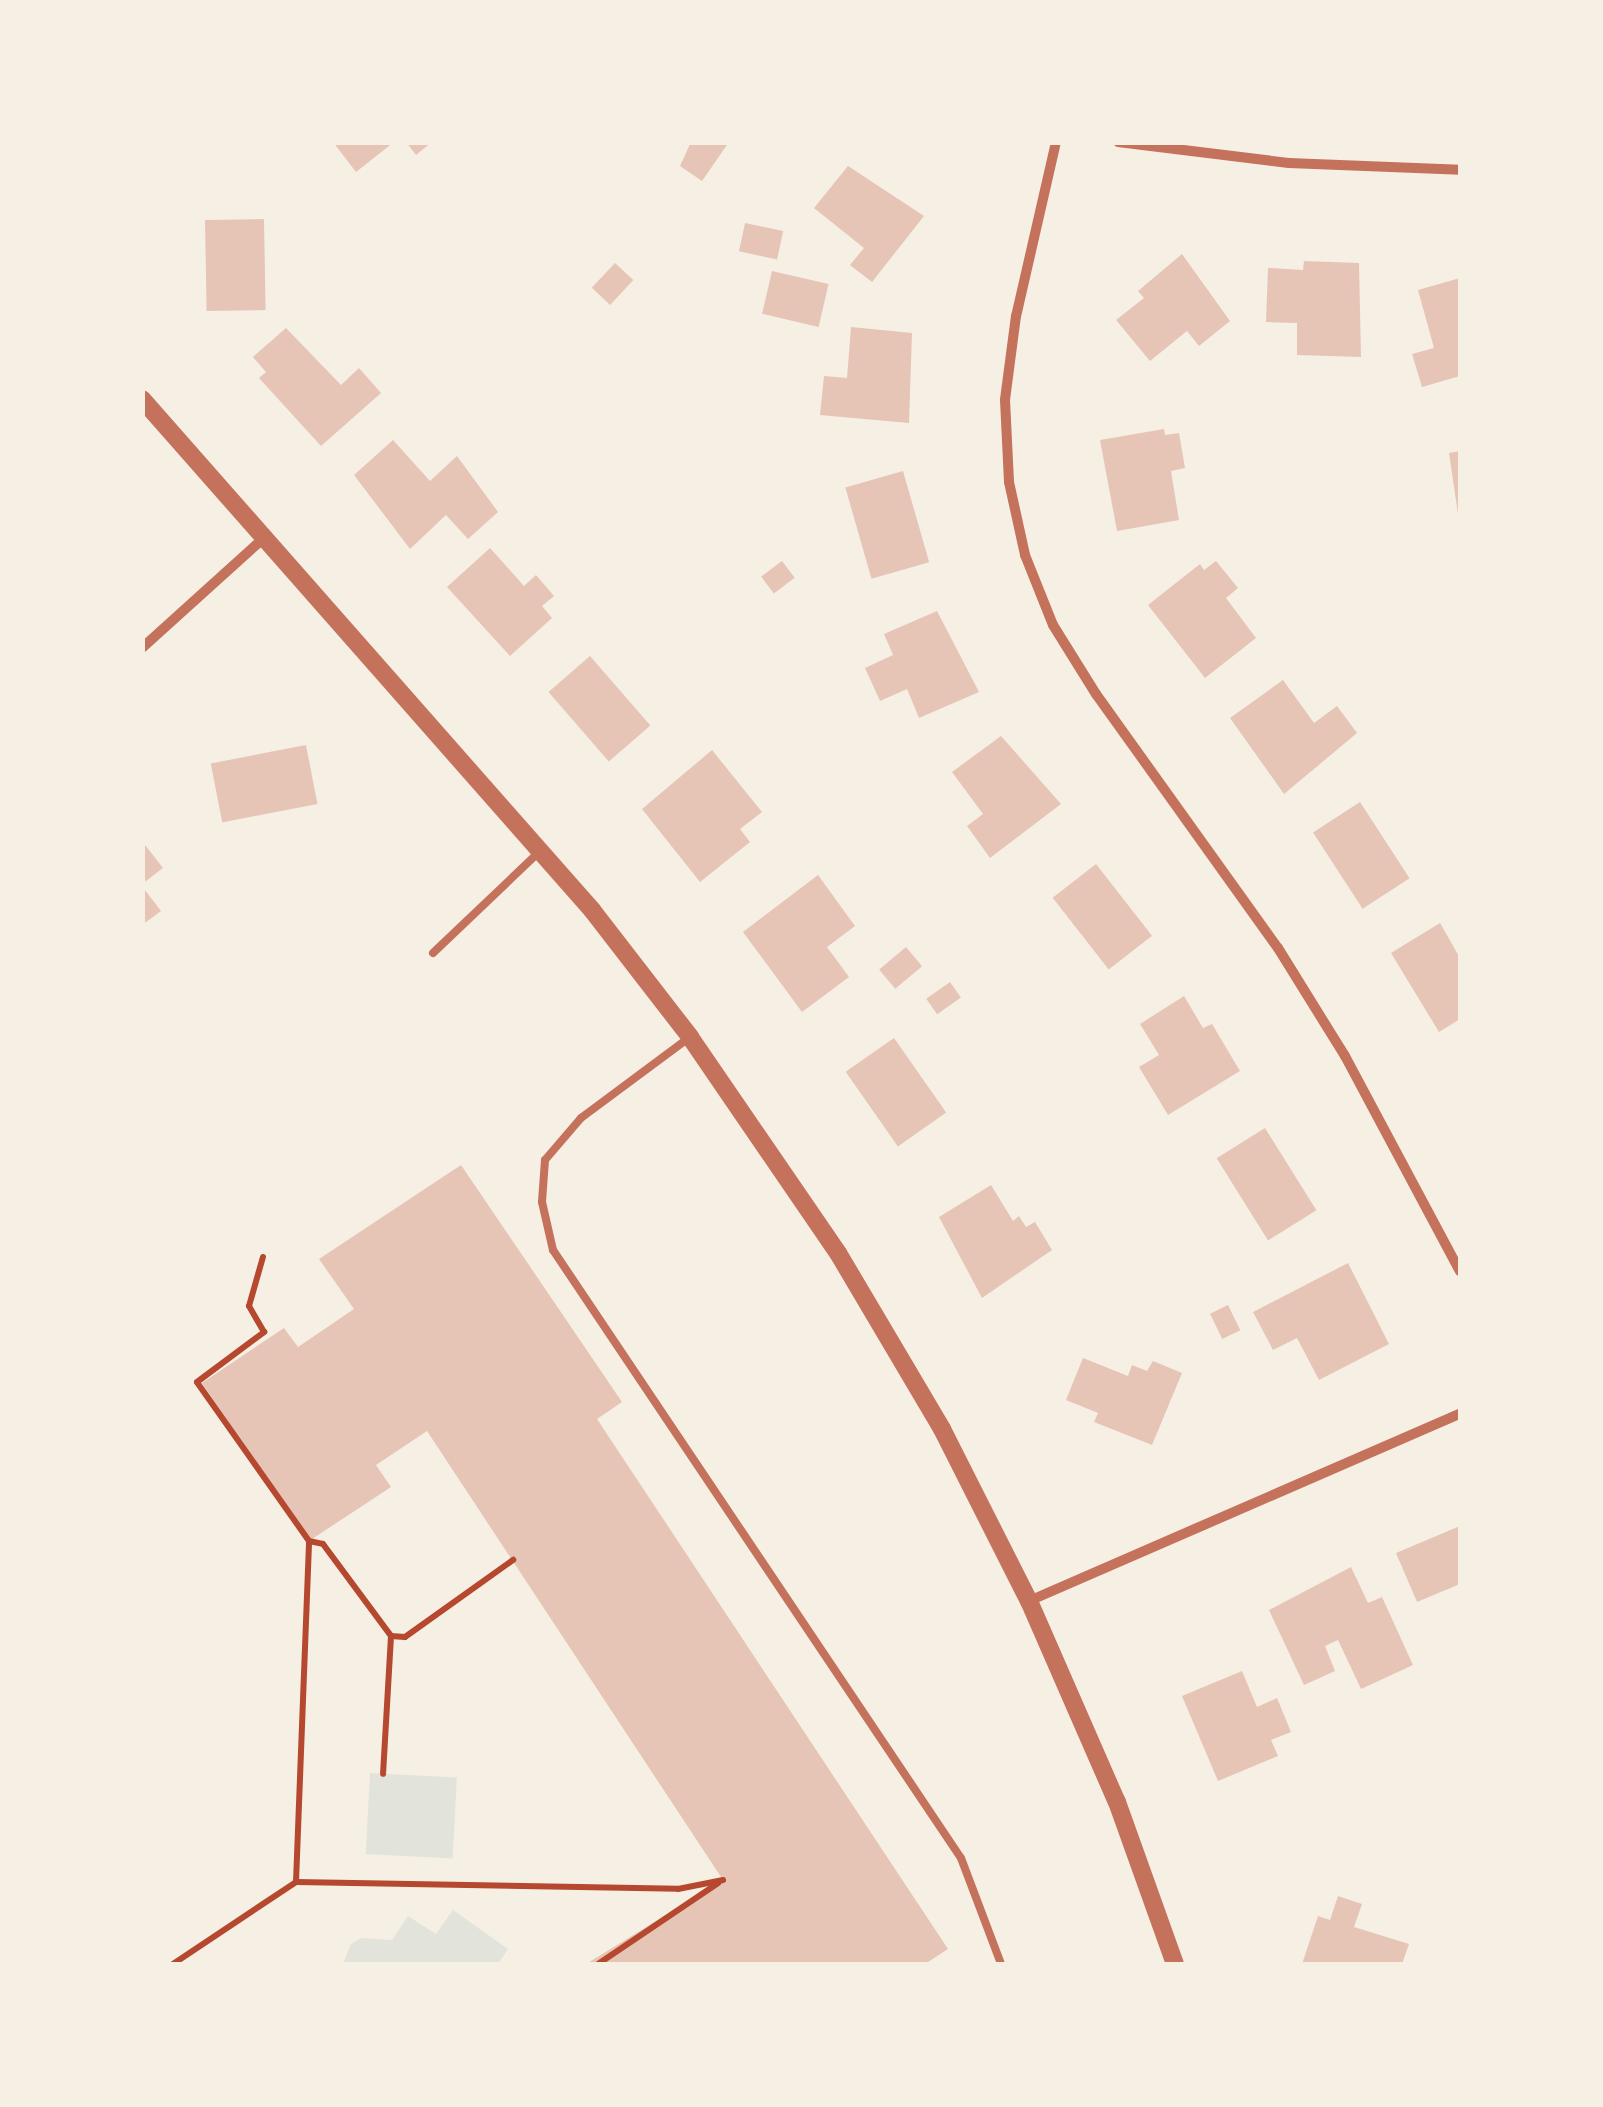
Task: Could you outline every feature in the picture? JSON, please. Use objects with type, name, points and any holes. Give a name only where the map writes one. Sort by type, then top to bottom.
[{"type":"street","points":[[1056,142],[1016,316],[1004,400],[1009,482],[1025,555],[1053,625],[1096,694],[1278,948],[1336,1041],[1460,1271]]},
{"type":"street","points":[[1118,142],[1290,163],[1460,170]]},
{"type":"street","points":[[142,400],[540,851],[690,1037],[838,1253],[942,1429],[1028,1601],[1116,1802],[1176,1964]]},
{"type":"street","points":[[142,648],[266,537]]},
{"type":"street","points":[[1028,1601],[1460,1414]]},
{"type":"lane","points":[[432,953],[540,851]]},
{"type":"lane","points":[[690,1037],[581,1118],[546,1160],[542,1202],[553,1250],[961,1858],[1001,1964]]},
{"type":"path","points":[[263,1257],[248,1306],[264,1332],[196,1382],[309,1541],[296,1882]]},
{"type":"path","points":[[309,1541],[322,1544],[391,1636],[382,1774]]},
{"type":"path","points":[[391,1636],[405,1638],[513,1560]]},
{"type":"path","points":[[174,1964],[296,1882],[678,1889],[723,1880],[598,1964]]},
{"type":"shaded area","points":[[370,1773],[457,1778],[453,1858],[366,1854]]},
{"type":"shaded area","points":[[453,1910],[508,1949],[498,1964],[343,1964],[351,1944],[361,1938],[392,1940],[408,1916],[436,1934]]},
{"type":"building","points":[[333,142],[394,142],[356,172]]},
{"type":"building","points":[[406,142],[432,142],[416,155]]},
{"type":"building","points":[[691,142],[729,142],[702,181],[680,166]]},
{"type":"building","points":[[848,166],[924,216],[872,282],[850,265],[864,248],[814,208]]},
{"type":"building","points":[[264,219],[266,310],[207,311],[205,220]]},
{"type":"building","points":[[745,223],[783,231],[777,259],[739,251]]},
{"type":"building","points":[[1182,254],[1230,321],[1199,346],[1187,331],[1150,361],[1116,320],[1144,298],[1138,291]]},
{"type":"building","points":[[1304,261],[1359,263],[1361,357],[1297,355],[1297,323],[1266,322],[1268,268],[1303,270]]},
{"type":"building","points":[[615,263],[633,280],[610,305],[592,288]]},
{"type":"building","points":[[772,271],[829,284],[819,327],[762,314]]},
{"type":"building","points":[[1460,278],[1460,376],[1422,387],[1412,354],[1434,348],[1418,290]]},
{"type":"building","points":[[851,327],[912,333],[909,423],[820,415],[824,376],[847,378]]},
{"type":"building","points":[[286,328],[341,385],[359,368],[381,393],[321,446],[259,378],[266,372],[253,357]]},
{"type":"building","points":[[1164,429],[1165,435],[1179,433],[1185,468],[1171,471],[1179,520],[1117,531],[1100,440]]},
{"type":"building","points":[[393,440],[430,481],[457,456],[498,512],[468,539],[446,515],[410,549],[354,475]]},
{"type":"building","points":[[1460,451],[1460,514],[1458,514],[1449,453]]},
{"type":"building","points":[[903,471],[929,562],[872,579],[845,488]]},
{"type":"building","points":[[490,548],[524,586],[536,575],[554,596],[542,606],[552,618],[510,656],[447,587]]},
{"type":"building","points":[[782,561],[795,578],[774,593],[761,577]]},
{"type":"building","points":[[1216,561],[1238,588],[1226,598],[1256,638],[1205,678],[1148,605],[1200,564],[1204,570]]},
{"type":"building","points":[[937,611],[979,692],[919,718],[907,689],[880,701],[865,668],[893,655],[884,634]]},
{"type":"building","points":[[590,656],[650,725],[609,762],[548,692]]},
{"type":"building","points":[[1283,680],[1314,723],[1337,706],[1357,733],[1284,794],[1230,718]]},
{"type":"building","points":[[1001,736],[1061,804],[990,858],[967,826],[983,814],[952,772]]},
{"type":"building","points":[[306,745],[317,804],[222,822],[211,764]]},
{"type":"building","points":[[712,750],[762,812],[740,829],[750,842],[700,882],[642,809]]},
{"type":"building","points":[[1360,802],[1410,878],[1363,909],[1313,832]]},
{"type":"building","points":[[142,841],[163,868],[142,884]]},
{"type":"building","points":[[1096,864],[1152,936],[1109,970],[1053,898]]},
{"type":"building","points":[[818,875],[855,926],[827,947],[849,977],[802,1012],[743,932]]},
{"type":"building","points":[[142,891],[161,911],[142,925]]},
{"type":"building","points":[[1440,923],[1460,958],[1460,1019],[1439,1032],[1391,953]]},
{"type":"building","points":[[906,947],[922,966],[895,989],[879,969]]},
{"type":"building","points":[[950,982],[961,998],[937,1014],[926,999]]},
{"type":"building","points":[[1184,996],[1203,1028],[1212,1024],[1240,1071],[1168,1115],[1139,1067],[1159,1055],[1140,1024]]},
{"type":"building","points":[[894,1038],[946,1113],[898,1146],[846,1072]]},
{"type":"building","points":[[1265,1128],[1316,1210],[1268,1240],[1217,1158]]},
{"type":"building","points":[[461,1165],[622,1402],[597,1419],[948,1949],[925,1964],[586,1964],[723,1880],[427,1431],[376,1465],[391,1487],[309,1541],[202,1383],[284,1328],[298,1347],[354,1309],[319,1259]]},
{"type":"building","points":[[991,1185],[1013,1221],[1019,1216],[1026,1227],[1035,1222],[1052,1250],[982,1298],[939,1217]]},
{"type":"building","points":[[1348,1263],[1389,1344],[1319,1380],[1297,1338],[1273,1350],[1253,1312]]},
{"type":"building","points":[[1228,1305],[1240,1330],[1222,1339],[1210,1314]]},
{"type":"building","points":[[1083,1358],[1128,1376],[1132,1365],[1147,1371],[1153,1361],[1182,1373],[1152,1445],[1094,1422],[1098,1413],[1066,1400]]},
{"type":"building","points":[[1460,1526],[1460,1584],[1417,1602],[1396,1553]]},
{"type":"building","points":[[1351,1567],[1368,1603],[1382,1597],[1413,1665],[1361,1689],[1338,1640],[1325,1646],[1335,1671],[1304,1685],[1269,1610]]},
{"type":"building","points":[[1242,1671],[1257,1707],[1277,1698],[1291,1732],[1271,1740],[1278,1756],[1218,1781],[1182,1696]]},
{"type":"building","points":[[1338,1896],[1362,1904],[1354,1927],[1409,1944],[1402,1964],[1302,1964],[1318,1916],[1330,1920]]}]
